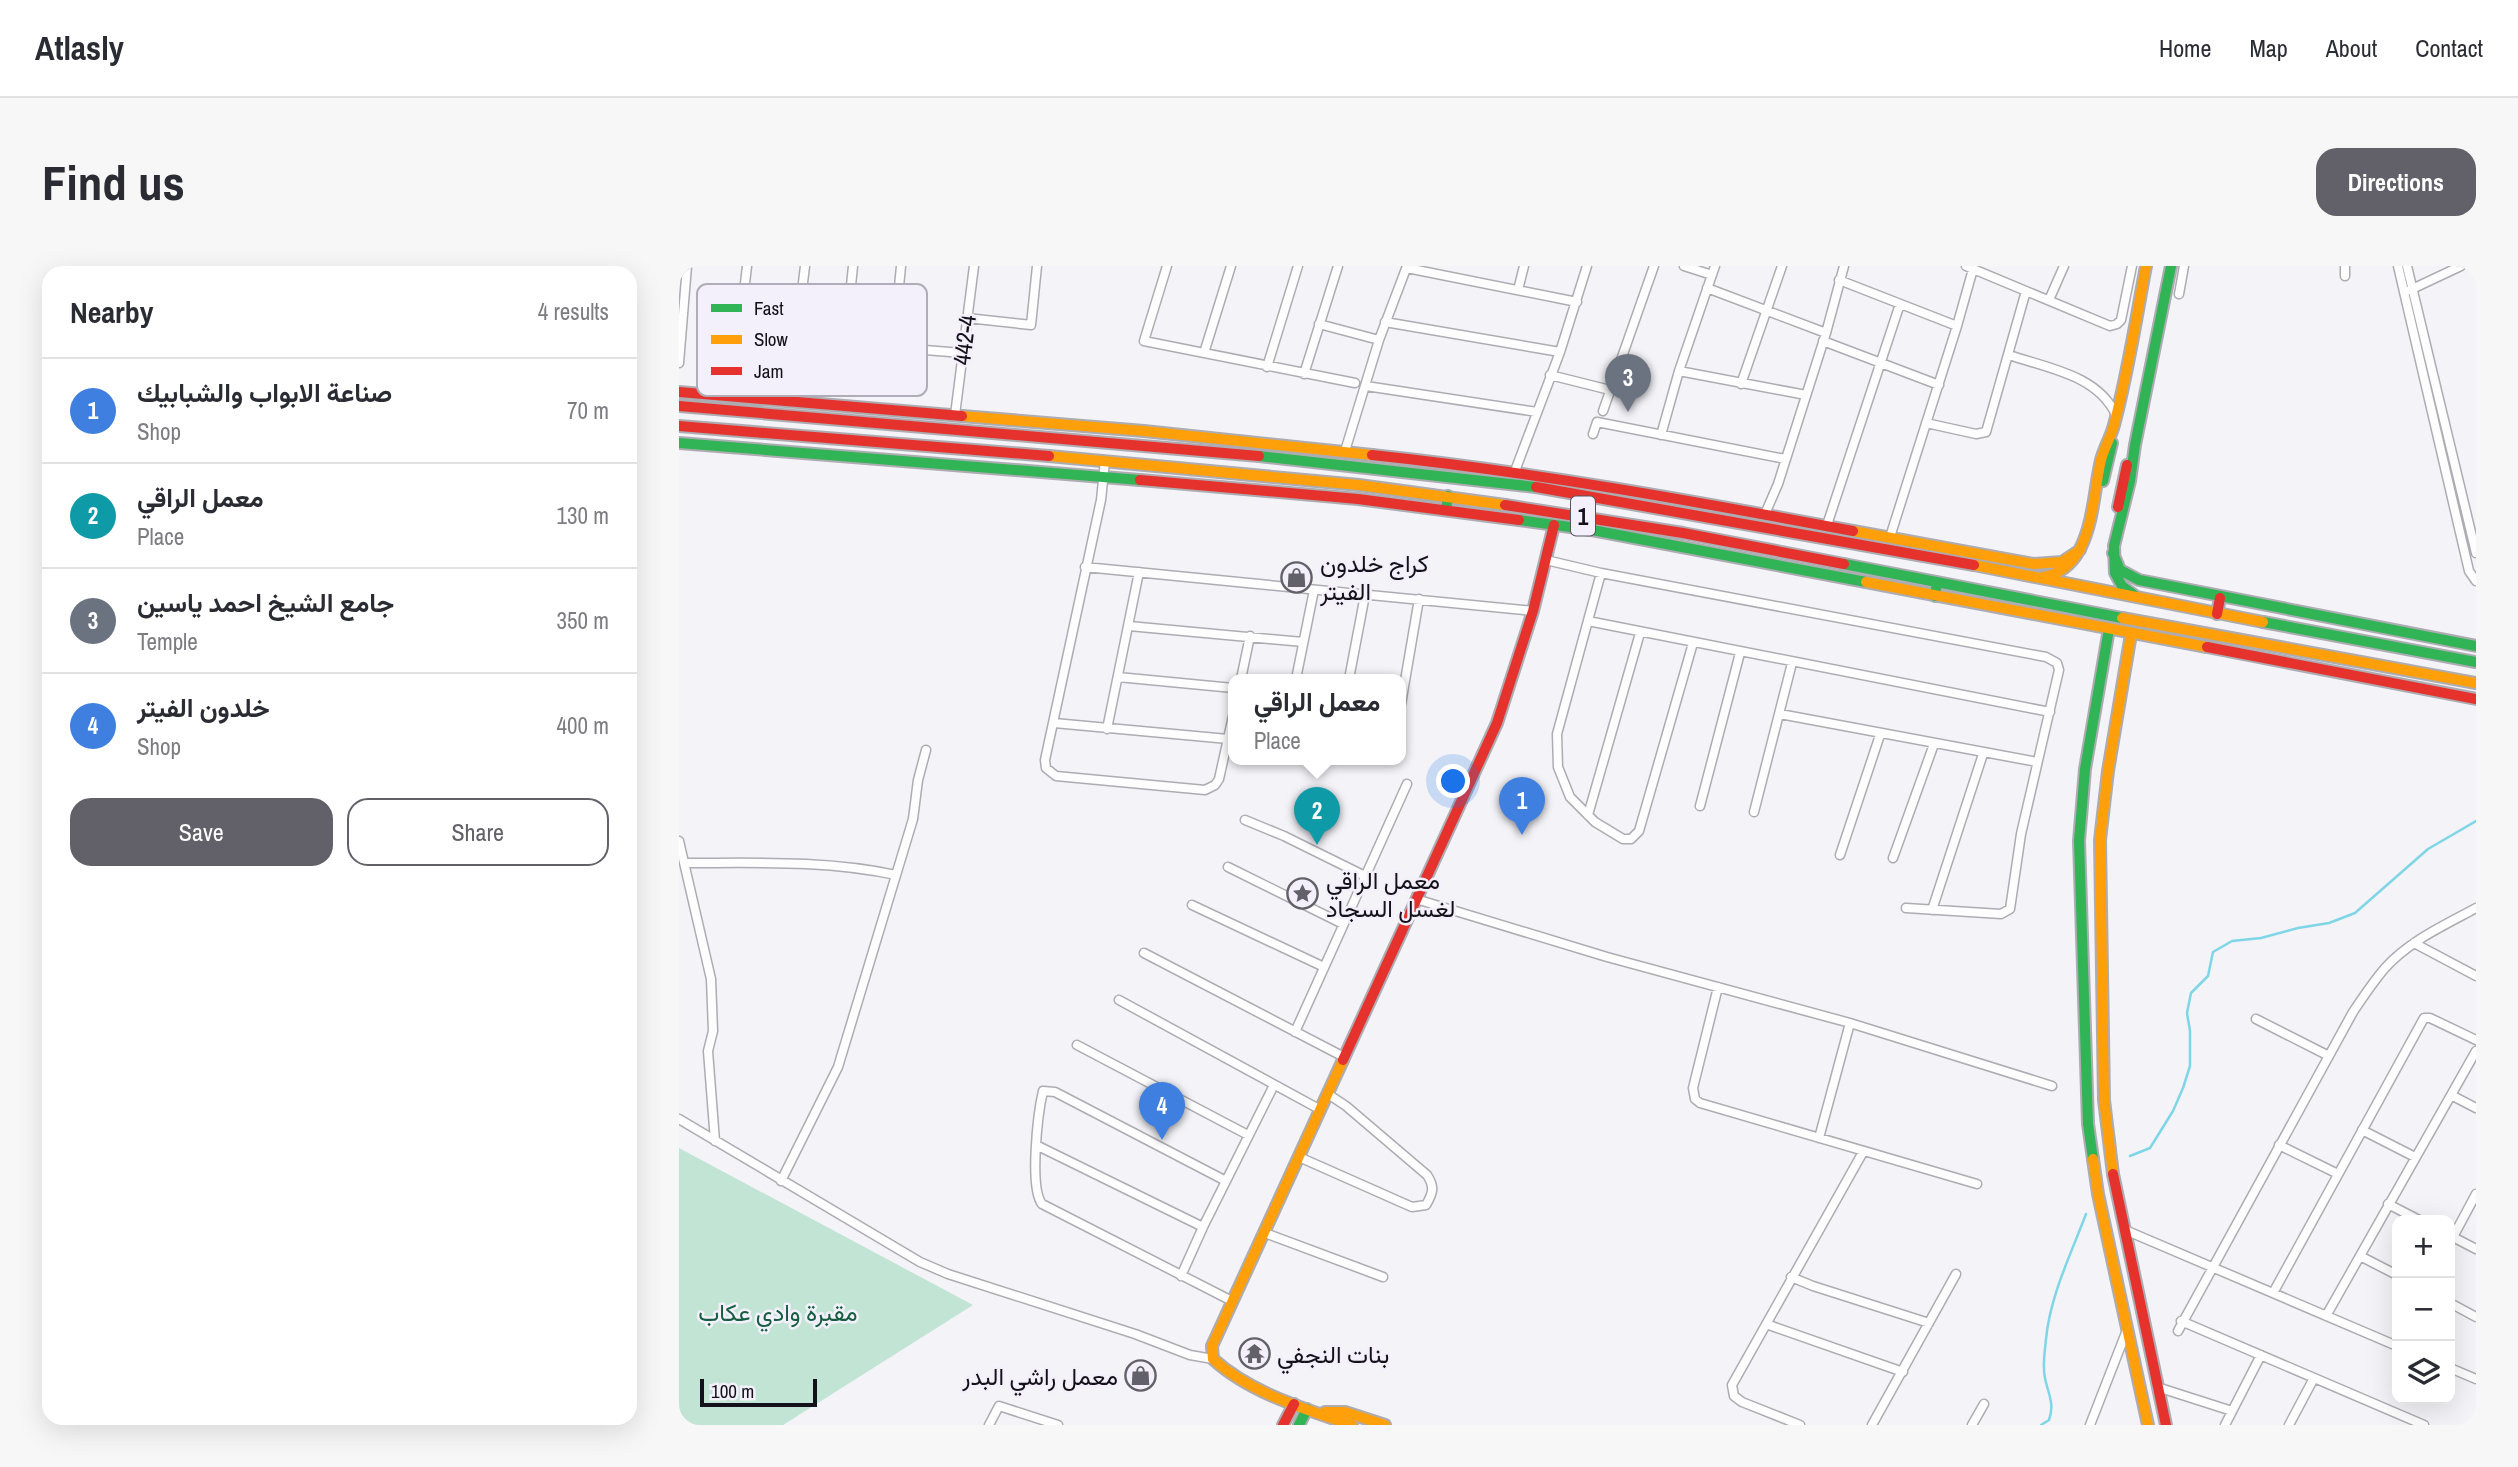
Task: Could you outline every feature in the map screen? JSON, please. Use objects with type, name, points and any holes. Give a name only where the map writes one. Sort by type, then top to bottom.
[{"type":"main road","points":[[2038,577],[2051,576],[2064,570],[2080,550],[2089,528],[2101,461],[2113,429],[2146,266]]},
{"type":"main road","points":[[2136,596],[2126,590],[2117,579],[2113,553],[2130,481],[2171,266]]},
{"type":"main road","points":[[2167,291],[2179,294]]},
{"type":"main road","points":[[679,391],[697,393]]},
{"type":"main road","points":[[732,396],[1144,431],[1469,465],[1515,471],[1614,493],[1827,525],[1890,537],[1949,554],[2043,565],[2062,562],[2080,550]]},
{"type":"main road","name":"1","points":[[679,406],[1230,453],[1614,493],[1949,554],[2038,577],[2217,614],[2476,662]]},
{"type":"main road","name":"1","points":[[679,426],[1105,461],[1448,496],[1682,533],[2476,683]]},
{"type":"main road","points":[[1143,446],[1144,431]]},
{"type":"main road","points":[[1230,453],[1231,440]]},
{"type":"main road","points":[[679,443],[1358,499],[1592,530],[2476,699]]},
{"type":"main road","points":[[1467,478],[1469,465]]},
{"type":"main road","points":[[1359,485],[1363,466]]},
{"type":"main road","points":[[1446,510],[1448,496]]},
{"type":"main road","points":[[1352,1425],[1294,1404],[1223,1368],[1213,1359],[1213,1341],[1265,1233],[1497,723],[1546,560],[1548,524],[1545,510]]},
{"type":"main road","points":[[2113,553],[2120,570],[2131,577],[2220,598],[2476,646]]},
{"type":"main road","points":[[1935,596],[1937,582]]},
{"type":"main road","points":[[2217,614],[2220,598]]},
{"type":"main road","points":[[2109,629],[2085,769],[2078,859],[2088,1124],[2093,1168],[2148,1425]]},
{"type":"main road","points":[[2131,634],[2108,771],[2099,860],[2104,1100],[2111,1164],[2167,1425]]},
{"type":"main road","points":[[2241,655],[2244,641]]},
{"type":"main road","points":[[2085,769],[2108,771]]},
{"type":"main road","points":[[2111,1251],[2129,1251]]},
{"type":"main road","points":[[1283,1425],[1294,1404]]},
{"type":"main road","points":[[1299,1425],[1312,1411],[1345,1412],[1385,1425]]},
{"type":"street","points":[[679,363],[687,266]]},
{"type":"street","points":[[745,284],[747,266]]},
{"type":"street","points":[[803,284],[805,266]]},
{"type":"street","points":[[851,284],[853,266]]},
{"type":"street","points":[[899,284],[901,266]]},
{"type":"street","name":"442-4","points":[[955,415],[974,266]]},
{"type":"street","points":[[967,318],[1031,325],[1037,266]]},
{"type":"street","points":[[1167,266],[1144,341],[1355,383]]},
{"type":"street","points":[[1204,353],[1231,266]]},
{"type":"street","points":[[1267,367],[1298,266]]},
{"type":"street","points":[[1304,374],[1338,266]]},
{"type":"street","points":[[1518,290],[1524,266]]},
{"type":"street","points":[[1515,471],[1560,352],[1587,266]]},
{"type":"street","points":[[1603,411],[1654,266]]},
{"type":"street","points":[[1684,266],[1712,275]]},
{"type":"street","points":[[1661,435],[1679,371],[1715,266]]},
{"type":"street","points":[[1741,384],[1782,266]]},
{"type":"street","points":[[1765,514],[1778,484],[1844,266]]},
{"type":"street","points":[[1994,278],[1999,266]]},
{"type":"street","points":[[2049,300],[2064,266]]},
{"type":"street","points":[[1890,537],[1957,326],[1970,267],[2107,325],[2117,324],[2122,316],[2132,266]]},
{"type":"street","points":[[2179,294],[2184,266]]},
{"type":"street","points":[[2344,276],[2345,266]]},
{"type":"street","points":[[2398,266],[2409,291],[2476,553]]},
{"type":"street","points":[[2407,266],[2409,291],[2469,571],[2476,581]]},
{"type":"street","points":[[2409,291],[2461,266]]},
{"type":"street","points":[[1345,451],[1385,322],[1407,267],[1577,302]]},
{"type":"street","points":[[1839,280],[1957,326]]},
{"type":"street","points":[[1707,288],[1767,311],[1880,363],[1939,385]]},
{"type":"street","points":[[1926,423],[1976,434],[1986,432],[2026,291]]},
{"type":"street","points":[[1827,525],[1900,304]]},
{"type":"street","points":[[1385,322],[1560,352]]},
{"type":"street","points":[[1319,324],[1379,340]]},
{"type":"street","points":[[927,351],[962,353]]},
{"type":"street","points":[[2009,355],[2089,384],[2108,400],[2116,415]]},
{"type":"street","points":[[1679,371],[1806,395]]},
{"type":"street","points":[[1550,375],[1610,390]]},
{"type":"street","points":[[1366,386],[1537,412]]},
{"type":"street","points":[[1593,434],[1597,422],[1785,459]]},
{"type":"street","points":[[1054,723],[1228,739],[1222,769],[1215,785],[1205,790],[1056,776],[1046,768],[1045,760],[1101,500],[1105,461]]},
{"type":"street","points":[[2465,503],[2476,505]]},
{"type":"street","points":[[1546,560],[1601,573],[2046,657],[2057,663],[2059,670],[2021,834],[2010,909],[2001,914],[1906,908]]},
{"type":"street","points":[[1085,567],[1532,611]]},
{"type":"street","points":[[1107,729],[1139,572]]},
{"type":"street","points":[[1601,573],[1557,734],[1558,767],[1570,797],[1595,822],[1623,839],[1631,839],[1639,831],[1693,643]]},
{"type":"street","points":[[1297,674],[1314,590]]},
{"type":"street","points":[[1350,674],[1365,595]]},
{"type":"street","points":[[1406,676],[1419,599]]},
{"type":"street","points":[[1588,621],[2050,712]]},
{"type":"street","points":[[1129,626],[1303,642]]},
{"type":"street","points":[[1588,815],[1640,633]]},
{"type":"street","points":[[1242,674],[1249,636]]},
{"type":"street","points":[[1700,806],[1740,653]]},
{"type":"street","points":[[1754,811],[1792,663]]},
{"type":"street","points":[[1118,677],[1228,688]]},
{"type":"street","points":[[1780,714],[1880,735],[2036,762]]},
{"type":"street","points":[[1840,855],[1880,735]]},
{"type":"street","points":[[1893,858],[1934,744]]},
{"type":"street","points":[[781,1181],[838,1067],[913,819],[918,780],[926,750]]},
{"type":"street","points":[[1932,910],[1983,754]]},
{"type":"street","points":[[1295,1032],[1407,784]]},
{"type":"street","points":[[1245,820],[1285,836],[1365,876]]},
{"type":"street","points":[[679,841],[711,979],[713,1031],[708,1051],[715,1141]]},
{"type":"street","points":[[685,863],[822,865],[867,868],[896,875]]},
{"type":"street","points":[[1228,867],[1343,924]]},
{"type":"street","points":[[1416,900],[1850,1023],[2052,1086]]},
{"type":"street","points":[[1192,905],[1324,967]]},
{"type":"street","points":[[2178,1331],[2181,1321],[2279,1145],[2368,990],[2386,967],[2414,943],[2476,908]]},
{"type":"street","points":[[2414,943],[2476,976]]},
{"type":"street","points":[[1144,953],[1344,1057]]},
{"type":"street","points":[[1718,987],[1693,1088],[1695,1099],[1708,1106],[1977,1184]]},
{"type":"street","points":[[1119,1000],[1321,1110]]},
{"type":"street","points":[[2273,1293],[2424,1018],[2430,1018],[2476,1040]]},
{"type":"street","points":[[2256,1019],[2329,1056]]},
{"type":"street","points":[[1819,1138],[1850,1023]]},
{"type":"street","points":[[1077,1045],[1248,1135]]},
{"type":"street","points":[[2326,1316],[2476,1051]]},
{"type":"street","points":[[1181,1276],[1274,1085]]},
{"type":"street","points":[[1226,1181],[1055,1092],[1044,1091],[1039,1107],[1036,1145],[1037,1197],[1042,1204],[1232,1301]]},
{"type":"street","points":[[1299,1157],[1412,1207],[1426,1205],[1432,1194],[1432,1183],[1427,1175],[1328,1094]]},
{"type":"street","points":[[2451,1095],[2476,1108]]},
{"type":"street","points":[[679,1119],[920,1262],[948,1274],[1135,1334],[1190,1355],[1213,1359]]},
{"type":"street","points":[[2362,1130],[2415,1157]]},
{"type":"street","points":[[1036,1145],[1203,1227]]},
{"type":"street","points":[[2279,1145],[2339,1174]]},
{"type":"street","points":[[1800,1425],[1742,1402],[1734,1396],[1732,1391],[1735,1376],[1863,1152]]},
{"type":"street","points":[[2455,1229],[2476,1194]]},
{"type":"street","points":[[2388,1204],[2409,1215]]},
{"type":"street","points":[[2125,1230],[2392,1344]]},
{"type":"street","points":[[1265,1233],[1383,1277]]},
{"type":"street","points":[[2455,1238],[2476,1249]]},
{"type":"street","points":[[2360,1256],[2392,1272]]},
{"type":"street","points":[[1872,1425],[1956,1275]]},
{"type":"street","points":[[1791,1278],[1929,1324]]},
{"type":"street","points":[[2455,1306],[2476,1317]]},
{"type":"street","points":[[2181,1321],[2424,1425]]},
{"type":"street","points":[[1766,1324],[1903,1372]]},
{"type":"street","points":[[2090,1425],[2127,1329]]},
{"type":"street","points":[[2225,1425],[2261,1355]]},
{"type":"street","points":[[2455,1370],[2476,1379]]},
{"type":"street","points":[[2289,1425],[2314,1378]]},
{"type":"street","points":[[2157,1387],[2232,1411]]},
{"type":"street","points":[[1972,1425],[1984,1404]]},
{"type":"street","points":[[989,1425],[999,1406],[1058,1425]]},
{"type":"green space","name":"مقبرة وادي عكاب","points":[[679,1148],[973,1305],[783,1425],[679,1425]]},
{"type":"waterway","points":[[2130,1156],[2150,1148],[2173,1111],[2183,1088],[2190,1066],[2187,1013],[2191,993],[2208,976],[2213,952],[2232,941],[2261,938],[2329,923],[2355,913],[2428,849],[2476,821]]},
{"type":"waterway","points":[[2041,1425],[2049,1420],[2051,1409],[2044,1368],[2048,1323],[2062,1275],[2086,1214]]},
{"type":"traffic: fast","points":[[2134,595],[2122,586],[2115,573],[2114,546],[2130,481],[2171,266]]},
{"type":"traffic: fast","points":[[679,443],[1140,480]]},
{"type":"traffic: fast","points":[[2103,481],[2112,443]]},
{"type":"traffic: fast","points":[[1259,456],[1536,487]]},
{"type":"traffic: fast","points":[[1446,510],[1448,496]]},
{"type":"traffic: fast","points":[[1519,520],[1592,530],[1866,582]]},
{"type":"traffic: fast","points":[[2113,553],[2120,570],[2139,580],[2476,646]]},
{"type":"traffic: fast","points":[[1844,564],[2122,618]]},
{"type":"traffic: fast","points":[[1935,596],[1937,582]]},
{"type":"traffic: fast","points":[[2263,622],[2476,662]]},
{"type":"traffic: fast","points":[[2093,1159],[2088,1124],[2079,841],[2085,769],[2109,629]]},
{"type":"traffic: fast","points":[[1299,1425],[1307,1409]]},
{"type":"traffic: slow","points":[[2043,577],[2060,571],[2069,564],[2085,538],[2101,460],[2113,429],[2123,386],[2146,266]]},
{"type":"traffic: slow","points":[[962,416],[1144,431],[1372,455]]},
{"type":"traffic: slow","points":[[1049,456],[1359,485],[1505,505]]},
{"type":"traffic: slow","points":[[1853,531],[2034,564],[2062,562],[2080,550]]},
{"type":"traffic: slow","points":[[1974,565],[2263,622]]},
{"type":"traffic: slow","points":[[1866,582],[2207,647]]},
{"type":"traffic: slow","points":[[2122,618],[2476,683]]},
{"type":"traffic: slow","points":[[2113,1174],[2104,1100],[2100,840],[2108,771],[2131,634]]},
{"type":"traffic: slow","points":[[1343,1060],[1212,1346],[1213,1359],[1261,1391],[1352,1425]]},
{"type":"traffic: slow","points":[[2093,1159],[2098,1194],[2148,1425]]},
{"type":"traffic: slow","points":[[1325,1412],[1345,1412],[1385,1425]]},
{"type":"traffic: jam","points":[[679,392],[697,394]]},
{"type":"traffic: jam","points":[[726,396],[962,416]]},
{"type":"traffic: jam","points":[[679,406],[1259,456]]},
{"type":"traffic: jam","points":[[679,426],[1049,456]]},
{"type":"traffic: jam","points":[[1372,455],[1553,479],[1853,531]]},
{"type":"traffic: jam","points":[[2118,507],[2127,465]]},
{"type":"traffic: jam","points":[[1140,480],[1358,499],[1519,520]]},
{"type":"traffic: jam","points":[[1536,487],[1974,565]]},
{"type":"traffic: jam","points":[[1505,505],[1683,533],[1844,564]]},
{"type":"traffic: jam","points":[[1343,1060],[1497,723],[1533,611],[1554,525]]},
{"type":"traffic: jam","points":[[2217,614],[2220,598]]},
{"type":"traffic: jam","points":[[2207,647],[2476,699]]},
{"type":"traffic: jam","points":[[2113,1174],[2166,1425]]},
{"type":"traffic: jam","points":[[1283,1425],[1294,1404]]},
{"type":"place","name":"جامع الشيخ احمد ياسين","points":[[1628,412]]},
{"type":"place","name":"كراج خلدون الفيتر","points":[[1297,577]]},
{"type":"place","name":"صناعة الابواب والشبابيك","points":[[1522,835]]},
{"type":"place","name":"معمل الراقي","points":[[1317,845]]},
{"type":"place","name":"معمل الراقي لغسل السجاد","points":[[1303,894]]},
{"type":"place","name":"خلدون الفيتر","points":[[1162,1140]]},
{"type":"place","name":"بنات النجفي","points":[[1254,1354]]},
{"type":"place","name":"معمل راشي البدر","points":[[1141,1376]]}]
